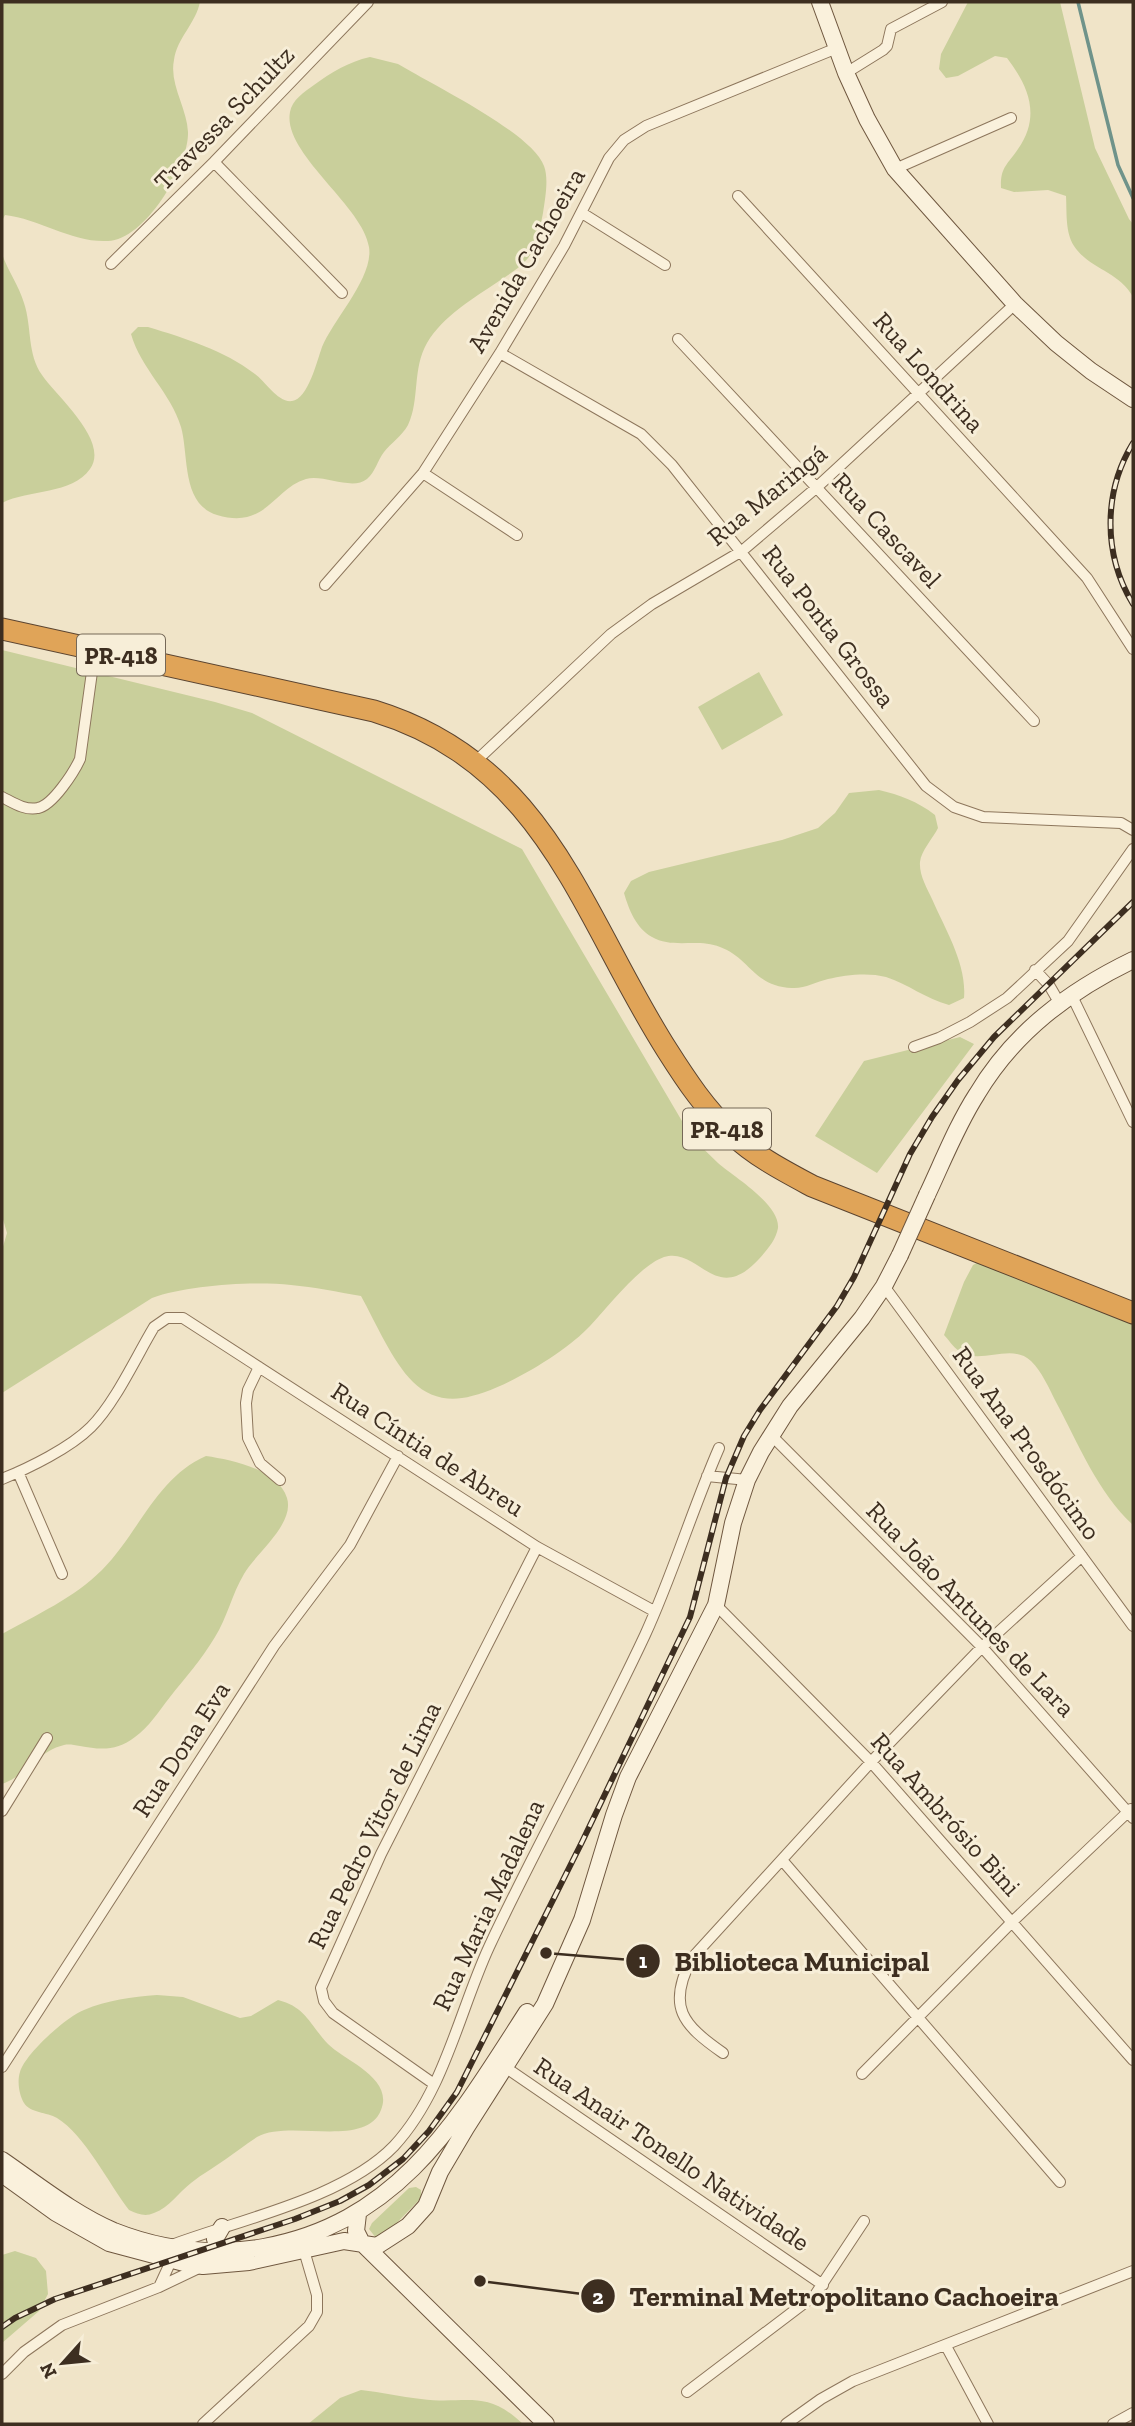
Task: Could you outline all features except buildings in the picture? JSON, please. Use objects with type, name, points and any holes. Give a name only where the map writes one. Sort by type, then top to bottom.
[{"type":"highway","name":"PR-418","points":[[2,629],[374,711],[402,720],[475,762],[520,805],[549,841],[597,923],[640,1007],[690,1086],[732,1134],[772,1165],[812,1186],[1133,1313]]},
{"type":"main road","points":[[826,4],[846,73],[867,119],[895,169],[1015,304],[1091,372],[1133,399]]},
{"type":"main road","points":[[2,2174],[56,2213],[108,2244],[172,2253],[334,2242],[374,2246],[382,2244],[408,2226],[425,2206],[535,1999],[554,1982],[582,1920],[628,1777],[716,1605],[733,1523],[747,1480],[771,1435],[790,1406],[862,1318],[884,1286],[976,1094],[1002,1056],[1032,1024],[1065,999],[1133,960]]},
{"type":"main road","points":[[2,2160],[114,2231],[202,2266],[250,2262],[302,2245],[358,2214],[408,2174],[456,2120],[500,2064]]},
{"type":"main road","points":[[408,2174],[424,2178],[429,2186],[430,2196]]},
{"type":"main road","points":[[358,2214],[355,2227],[362,2243],[387,2271],[546,2424]]},
{"type":"main road","points":[[220,2251],[215,2239],[222,2227]]},
{"type":"main road","points":[[382,2244],[387,2271]]},
{"type":"street","name":"Travessa Schultz","points":[[111,264],[369,2]]},
{"type":"street","points":[[846,73],[883,50],[887,46],[891,29],[942,2]]},
{"type":"street","name":"Avenida Cachoeira","points":[[325,585],[423,473],[500,353],[582,213],[609,158],[624,140],[646,126],[837,48]]},
{"type":"street","points":[[895,169],[1011,118]]},
{"type":"street","points":[[214,162],[342,293]]},
{"type":"street","name":"Rua Londrina","points":[[738,196],[916,394],[1087,578],[1133,649]]},
{"type":"street","points":[[582,213],[665,265]]},
{"type":"street","name":"Rua Maringá","points":[[475,762],[611,634],[652,604],[742,551],[816,488],[1015,304]]},
{"type":"street","name":"Rua Cascavel","points":[[678,339],[1034,721]]},
{"type":"street","name":"Rua Ponta Grossa","points":[[500,353],[641,434],[672,464],[926,786],[954,807],[983,817],[1121,823],[1133,830]]},
{"type":"street","points":[[423,473],[517,535]]},
{"type":"street","points":[[2,797],[23,807],[38,808],[48,803],[74,772],[80,759],[94,650]]},
{"type":"street","points":[[914,1047],[970,1022],[1007,998],[1068,941],[1133,849]]},
{"type":"street","points":[[1035,971],[1065,999],[1133,1122]]},
{"type":"street","name":"Rua Ana Prosdócimo","points":[[884,1286],[1133,1626]]},
{"type":"street","name":"Rua Cíntia de Abreu","points":[[18,1472],[90,1429],[154,1327],[167,1318],[183,1318],[537,1547],[654,1611]]},
{"type":"street","points":[[259,1367],[248,1390],[248,1438],[260,1463],[279,1480]]},
{"type":"street","name":"Rua João Antunes de Lara","points":[[771,1435],[982,1647],[1132,1812]]},
{"type":"street","name":"Rua Maria Madalena","points":[[172,2253],[204,2232],[282,2207],[341,2184],[368,2167],[393,2146],[413,2120],[434,2084],[487,1953],[522,1876],[642,1641],[719,1448]]},
{"type":"street","name":"Rua Dona Eva","points":[[2,2067],[274,1646],[350,1545],[398,1455]]},
{"type":"street","points":[[2,1479],[18,1472],[62,1574]]},
{"type":"street","points":[[707,1476],[747,1480]]},
{"type":"street","name":"Rua Pedro Vitor de Lima","points":[[434,2084],[333,2012],[324,2001],[321,1988],[381,1854],[537,1547]]},
{"type":"street","points":[[723,2053],[696,2034],[680,2010],[685,1971],[692,1958],[871,1762],[982,1647],[1082,1556]]},
{"type":"street","name":"Rua Ambrósio Bini","points":[[716,1605],[871,1762],[1133,2060]]},
{"type":"street","points":[[2,1811],[47,1738]]},
{"type":"street","points":[[862,2074],[1012,1922],[1132,1812]]},
{"type":"street","points":[[782,1860],[1060,2182]]},
{"type":"street","name":"Rua Anair Tonello Natividade","points":[[500,2064],[823,2285]]},
{"type":"street","points":[[687,2392],[815,2295],[864,2221]]},
{"type":"street","points":[[204,2424],[309,2326],[317,2312],[317,2295],[302,2245]]},
{"type":"street","points":[[159,2287],[172,2253]]},
{"type":"street","points":[[2,2374],[24,2352],[62,2325],[159,2287],[202,2266]]},
{"type":"street","points":[[786,2424],[821,2399],[853,2381],[1133,2271]]},
{"type":"street","points":[[946,2346],[988,2424]]},
{"type":"street","points":[[1113,2424],[1133,2413]]},
{"type":"green space","points":[[2,2],[200,2],[174,60],[174,78],[188,132],[181,163],[173,181],[150,215],[122,237],[95,241],[18,217],[5,215],[2,221]]},
{"type":"green space","points":[[968,2],[1060,2],[1095,148],[1133,224],[1133,297],[1120,281],[1080,254],[1074,246],[1068,228],[1066,196],[1048,190],[1014,192],[1001,188],[1003,171],[1025,137],[1029,125],[1029,102],[1021,80],[1007,58],[995,56],[958,76],[946,78],[939,69],[941,54]]},
{"type":"green space","points":[[370,57],[398,64],[464,101],[506,127],[536,154],[544,166],[546,183],[538,239],[521,266],[460,308],[434,333],[419,363],[414,405],[408,425],[384,452],[367,479],[346,483],[306,479],[285,491],[258,513],[234,518],[217,515],[197,501],[188,477],[181,427],[170,403],[142,359],[131,334],[138,327],[148,327],[190,340],[243,366],[282,399],[292,401],[303,394],[327,336],[359,285],[369,259],[369,247],[364,231],[353,214],[298,145],[291,128],[290,112],[299,97],[321,80],[347,65]]},
{"type":"green space","points":[[2,254],[24,303],[37,367],[88,433],[94,458],[90,469],[72,483],[2,503]]},
{"type":"green space","points":[[2,650],[252,713],[522,849],[689,1133],[718,1163],[755,1192],[772,1210],[778,1228],[768,1248],[744,1272],[731,1277],[719,1277],[687,1259],[664,1257],[635,1278],[579,1337],[565,1348],[512,1380],[477,1395],[462,1398],[436,1396],[413,1382],[391,1353],[361,1296],[276,1284],[202,1287],[152,1298],[2,1393],[2,1250],[7,1233],[2,1216]]},
{"type":"green space","points":[[759,672],[783,715],[722,750],[698,707]]},
{"type":"green space","points":[[879,790],[908,799],[935,815],[938,828],[923,853],[921,872],[959,960],[964,998],[949,1005],[894,980],[872,975],[842,976],[796,988],[779,986],[769,983],[738,957],[720,947],[703,943],[660,941],[637,924],[624,893],[631,881],[649,872],[782,840],[818,828],[835,813],[849,793]]},
{"type":"green space","points":[[960,1037],[974,1044],[877,1173],[815,1136],[864,1061]]},
{"type":"green space","points":[[986,1258],[1133,1322],[1133,1525],[1099,1483],[1045,1380],[1031,1361],[1023,1356],[1005,1353],[967,1355],[944,1335],[973,1265]]},
{"type":"green space","points":[[206,1456],[241,1463],[264,1473],[282,1488],[288,1508],[280,1528],[244,1574],[215,1637],[154,1718],[135,1737],[122,1745],[109,1748],[64,1745],[55,1748],[2,1784],[2,1634],[54,1605],[91,1580],[115,1556],[161,1492],[189,1465]]},
{"type":"green space","points":[[157,1995],[183,1997],[240,2018],[251,2016],[278,2000],[295,2007],[328,2044],[366,2071],[374,2080],[381,2089],[381,2110],[373,2122],[360,2128],[344,2131],[271,2132],[257,2137],[195,2180],[160,2210],[145,2215],[129,2210],[77,2135],[57,2118],[30,2109],[24,2103],[19,2088],[19,2076],[23,2064],[38,2046],[76,2014],[111,2001]]},
{"type":"green space","points":[[416,2187],[421,2190],[421,2198],[384,2236],[376,2238],[369,2229],[372,2223],[409,2188]]},
{"type":"green space","points":[[15,2251],[36,2258],[46,2271],[48,2294],[39,2311],[2,2343],[2,2255]]},
{"type":"green space","points":[[361,2390],[421,2399],[486,2402],[510,2413],[523,2424],[308,2424],[340,2398]]},
{"type":"waterway","points":[[1078,2],[1118,165],[1133,198]]},
{"type":"railway","points":[[1133,443],[1116,482],[1111,524],[1116,565],[1133,604]]},
{"type":"railway","points":[[2,2327],[55,2299],[295,2219],[340,2201],[369,2185],[403,2159],[429,2131],[457,2092],[582,1842],[690,1617],[726,1478],[744,1436],[760,1410],[837,1306],[854,1277],[910,1154],[958,1080],[994,1037],[1133,902]]},
{"type":"place","name":"Biblioteca Municipal","points":[[546,1953]]},
{"type":"place","name":"Terminal Metropolitano Cachoeira","points":[[480,2281]]}]
